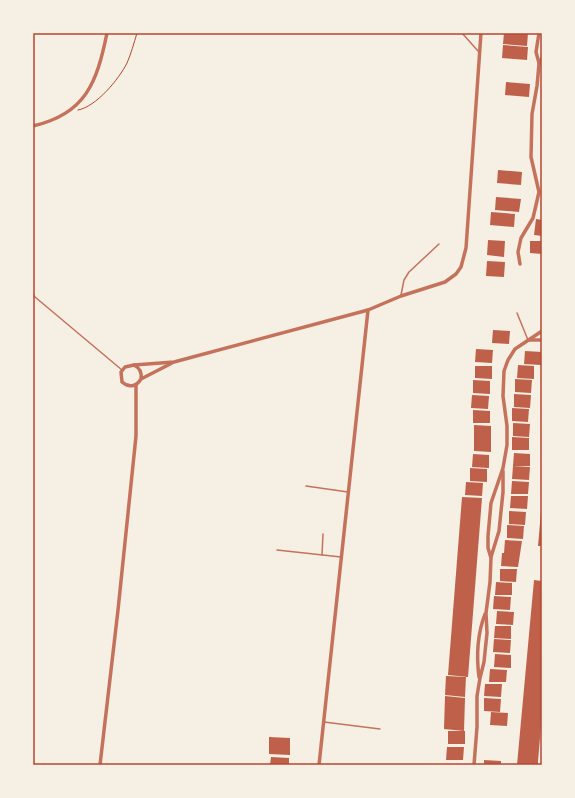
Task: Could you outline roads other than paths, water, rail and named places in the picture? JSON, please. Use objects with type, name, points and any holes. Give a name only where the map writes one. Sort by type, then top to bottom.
[{"type":"street","points":[[33,126],[44,124],[71,110],[83,98],[94,81],[101,62],[107,33]]},
{"type":"street","points":[[136,385],[130,386],[122,382],[120,376],[122,370],[127,366],[174,362],[368,310],[401,296],[445,282],[456,274],[464,260],[466,248],[481,33]]},
{"type":"street","points":[[520,264],[518,252],[521,238],[533,218],[540,192],[531,157],[532,114],[539,64],[536,52],[539,33]]},
{"type":"street","points":[[539,64],[542,58]]},
{"type":"street","points":[[536,176],[542,176]]},
{"type":"street","points":[[319,765],[368,310]]},
{"type":"street","points":[[474,765],[477,727],[477,696],[484,662],[487,632],[486,613],[490,582],[488,536],[491,503],[503,468],[508,435],[503,396],[504,370],[512,352],[542,331]]},
{"type":"street","points":[[528,340],[542,340]]},
{"type":"street","points":[[100,765],[136,436],[136,385],[141,379],[174,362]]},
{"type":"street","points":[[134,366],[141,372],[141,379]]},
{"type":"street","points":[[490,558],[499,531],[503,492],[503,468]]},
{"type":"street","points":[[480,678],[477,663],[479,630],[486,613]]},
{"type":"lane","points":[[462,33],[480,52]]},
{"type":"lane","points":[[401,296],[406,276],[439,244]]},
{"type":"lane","points":[[33,293],[34,297],[122,370]]},
{"type":"lane","points":[[517,313],[528,340]]},
{"type":"lane","points":[[306,486],[348,492]]},
{"type":"lane","points":[[322,554],[323,534]]},
{"type":"lane","points":[[277,550],[341,556]]},
{"type":"lane","points":[[324,722],[380,729]]}]
